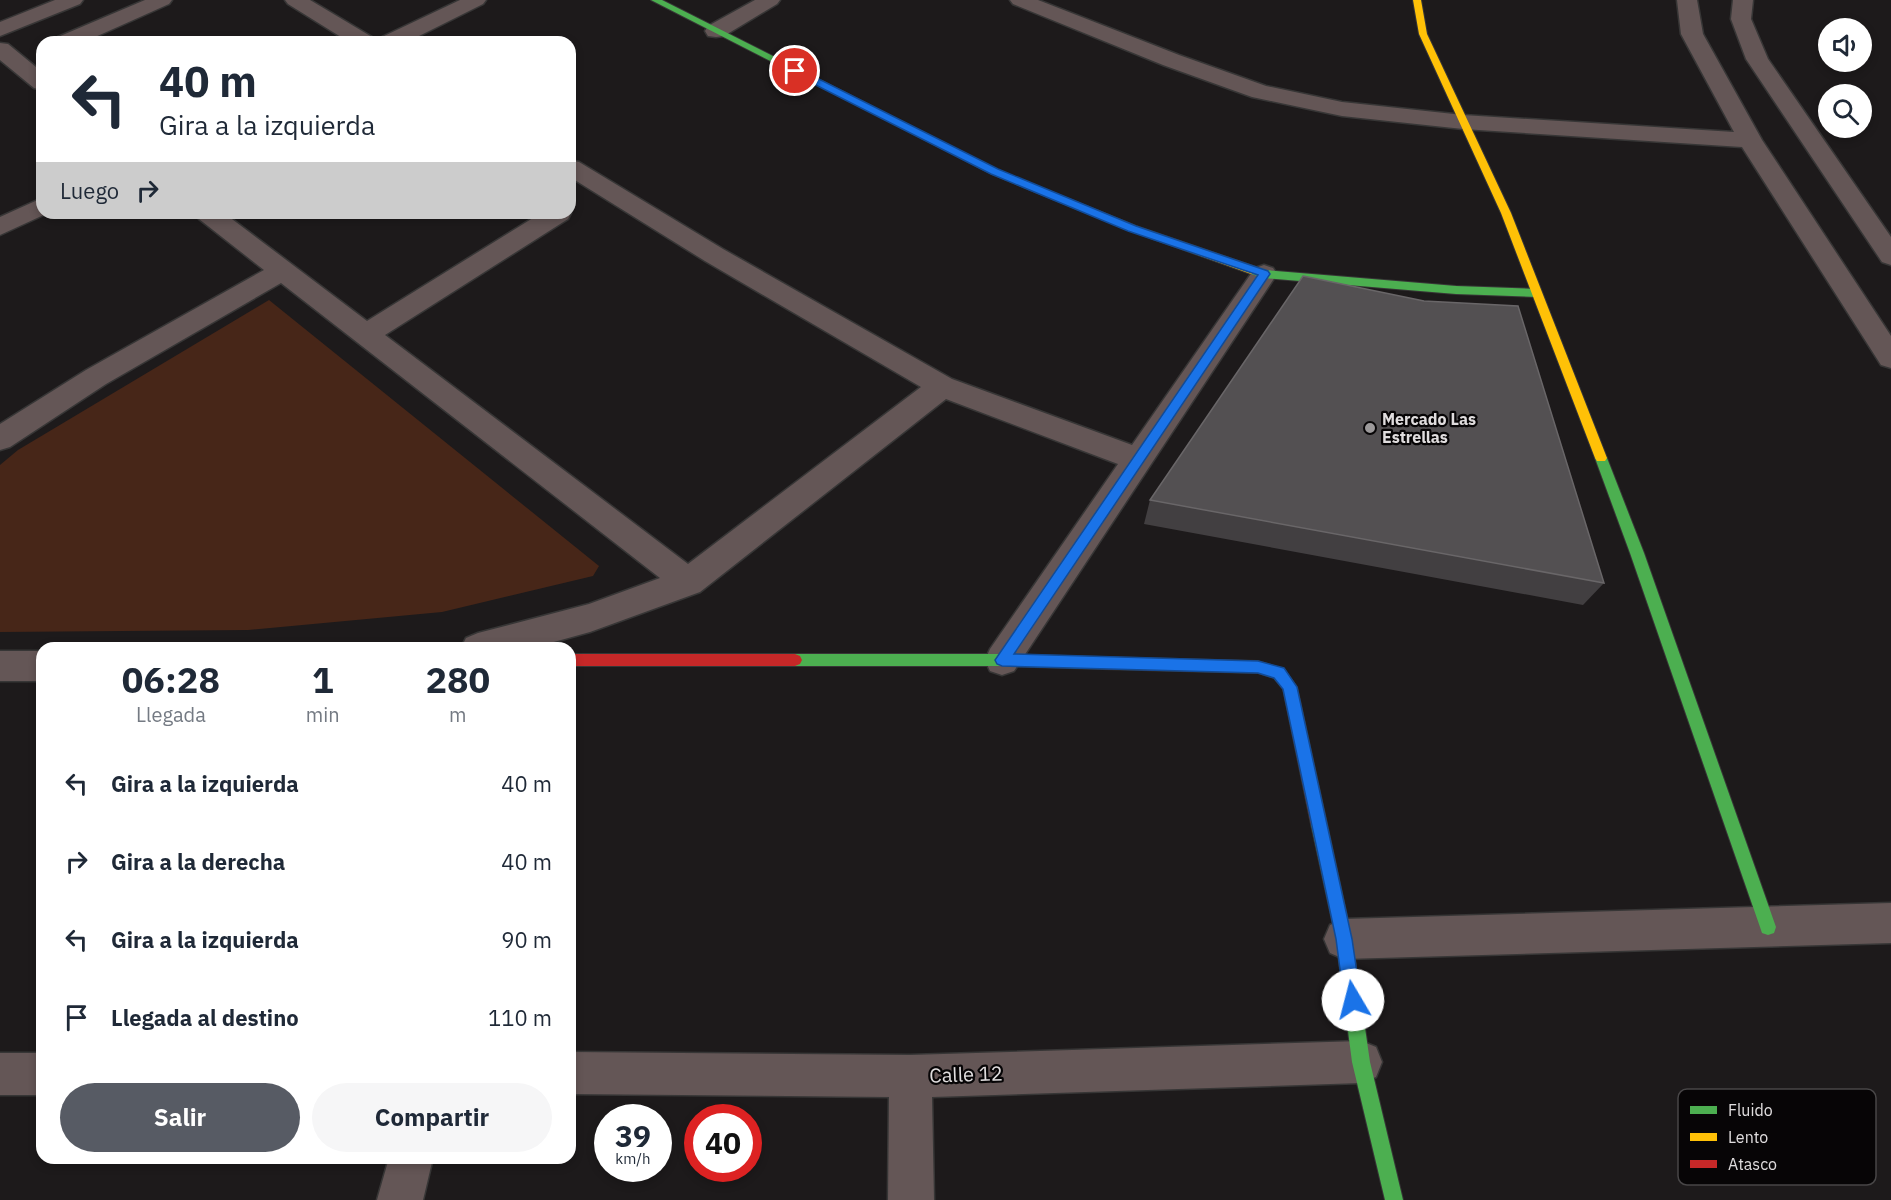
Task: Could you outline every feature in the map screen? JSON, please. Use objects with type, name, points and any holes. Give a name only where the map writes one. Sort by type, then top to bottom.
[{"type":"street","points":[[0,30],[73,0]]},
{"type":"street","points":[[80,36],[162,0]]},
{"type":"street","points":[[295,0],[354,36]]},
{"type":"street","points":[[402,36],[476,0]]},
{"type":"street","points":[[655,0],[995,172],[1132,228],[1264,274],[1456,291],[1537,293]]},
{"type":"street","points":[[716,31],[770,0]]},
{"type":"street","points":[[1020,0],[1049,4],[1171,60],[1260,92],[1342,110],[1463,122],[1750,140]]},
{"type":"street","points":[[1417,0],[1423,34],[1506,213],[1637,553],[1768,927]]},
{"type":"street","points":[[1687,0],[1692,34],[1750,140],[1891,358]]},
{"type":"street","points":[[1743,0],[1742,19],[1757,59],[1891,256]]},
{"type":"street","points":[[0,49],[9,66],[36,79]]},
{"type":"street","points":[[9,66],[36,55]]},
{"type":"street","points":[[576,171],[714,255],[942,386],[1137,459]]},
{"type":"street","points":[[576,202],[602,186]]},
{"type":"street","points":[[0,227],[36,209]]},
{"type":"street","points":[[216,219],[688,582]]},
{"type":"street","points":[[365,334],[549,219]]},
{"type":"street","points":[[0,439],[96,378],[282,271]]},
{"type":"street","points":[[1002,660],[1264,274]]},
{"type":"street","points":[[500,642],[590,618],[688,582],[942,386]]},
{"type":"street","points":[[576,660],[1002,660],[1258,667],[1279,673],[1290,687],[1344,939],[1361,1062],[1394,1200]]},
{"type":"street","points":[[0,666],[36,666]]},
{"type":"street","points":[[1344,939],[1891,923]]},
{"type":"street","name":"Calle 12","points":[[576,1073],[910,1076],[1361,1062]]},
{"type":"street","points":[[0,1074],[36,1074]]},
{"type":"street","points":[[910,1076],[911,1200]]},
{"type":"street","points":[[400,1200],[409,1164]]},
{"type":"shaded area","points":[[269,300],[599,566],[593,576],[442,612],[248,630],[0,632],[0,465],[18,450]]},
{"type":"building","name":"Mercado Las Estrellas","points":[[1303,276],[1424,301],[1518,306],[1604,583],[1150,500]]},
{"type":"traffic: fast","points":[[655,0],[995,172],[1032,187]]},
{"type":"traffic: fast","points":[[1255,271],[1264,274],[1456,290],[1537,293]]},
{"type":"traffic: fast","points":[[1601,458],[1637,553],[1768,927]]},
{"type":"traffic: fast","points":[[795,660],[1002,660],[1102,663]]},
{"type":"traffic: fast","points":[[1319,824],[1344,939],[1361,1062],[1394,1200]]},
{"type":"traffic: slow","points":[[1417,0],[1423,34],[1506,213],[1601,458]]},
{"type":"traffic: slow","points":[[1032,187],[1132,228],[1255,271]]},
{"type":"traffic: jam","points":[[576,660],[795,660]]},
{"type":"traffic: jam","points":[[1102,663],[1258,667],[1279,673],[1290,687],[1319,824]]},
{"type":"place","name":"Mercado Las Estrellas","points":[[1370,428]]},
{"type":"route","points":[[795,71],[995,172],[1132,228],[1264,274],[1002,660],[1258,667],[1279,673],[1290,687],[1344,939],[1353,1000]]}]
